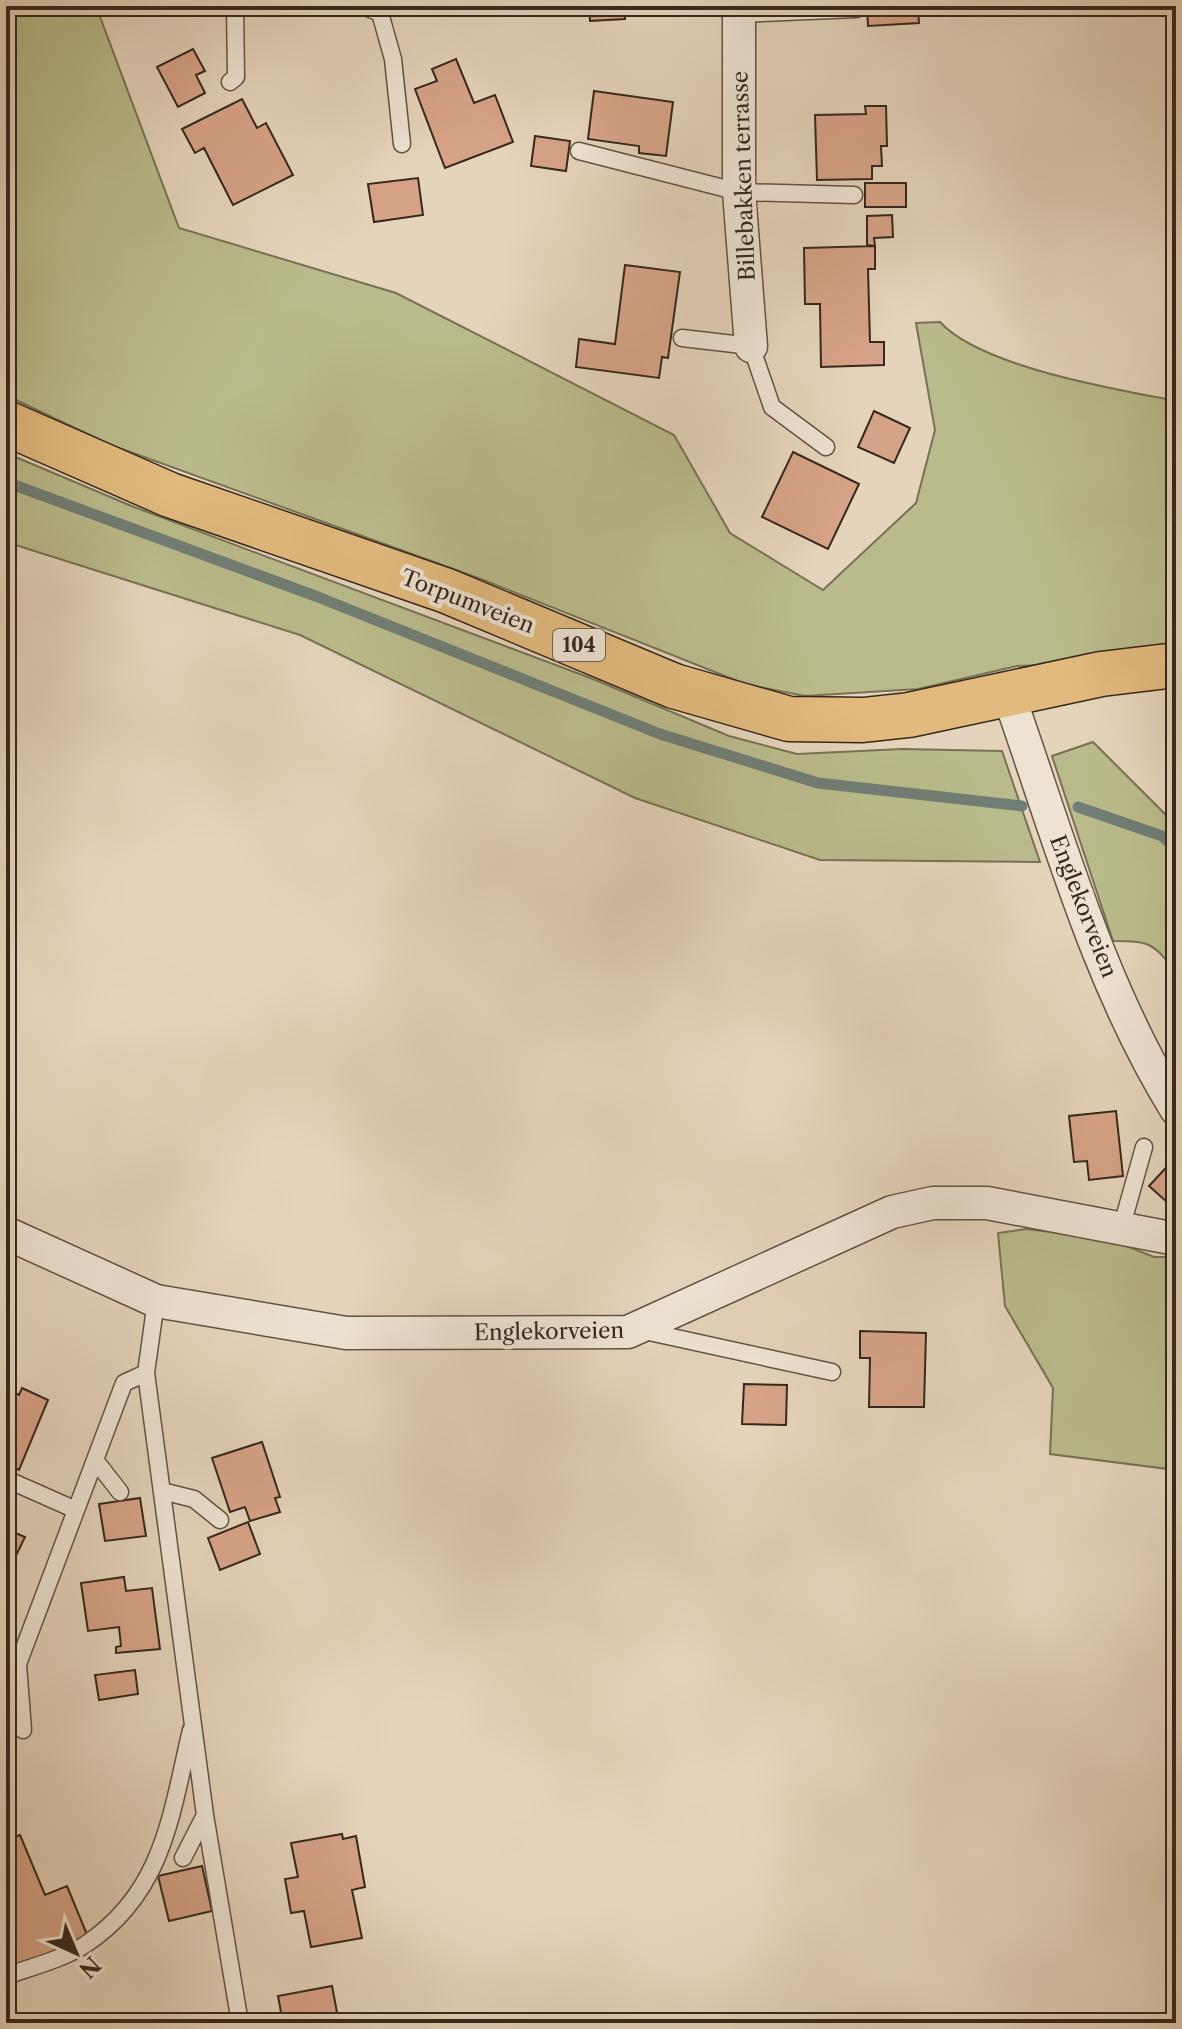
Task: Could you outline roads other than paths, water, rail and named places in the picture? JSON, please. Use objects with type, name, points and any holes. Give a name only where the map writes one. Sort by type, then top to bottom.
[{"type":"main road","name":"Torpumveien","points":[[6,423],[170,495],[447,591],[674,686],[789,719],[878,719],[1009,696],[1101,674],[1176,665]]},
{"type":"street","name":"Billebakken terrasse","points":[[739,10],[739,192],[751,346]]},
{"type":"street","name":"Englekorveien","points":[[1009,696],[1094,938],[1140,1046],[1176,1109]]},
{"type":"street","name":"Englekorveien","points":[[6,1233],[156,1301],[346,1333],[635,1329],[892,1212],[933,1203],[987,1203],[1176,1239]]},
{"type":"lane","points":[[230,82],[236,77],[235,6]]},
{"type":"lane","points":[[363,6],[380,13],[393,59],[402,144]]},
{"type":"lane","points":[[739,10],[856,9]]},
{"type":"lane","points":[[579,151],[739,192],[854,195]]},
{"type":"lane","points":[[682,338],[751,346],[772,407],[826,447]]},
{"type":"lane","points":[[1121,1229],[1144,1147]]},
{"type":"lane","points":[[156,1301],[146,1373],[205,1815],[240,2023]]},
{"type":"lane","points":[[635,1329],[832,1372]]},
{"type":"lane","points":[[23,1730],[18,1664],[124,1383],[146,1373]]},
{"type":"lane","points":[[95,1460],[120,1492]]},
{"type":"lane","points":[[6,1479],[76,1510]]},
{"type":"lane","points":[[162,1491],[194,1499],[220,1520]]},
{"type":"lane","points":[[6,1976],[84,1946],[126,1911],[162,1852],[194,1721]]},
{"type":"lane","points":[[183,1858],[205,1815]]},
{"type":"waterway","points":[[6,482],[318,597],[660,734],[818,783],[1022,806]]},
{"type":"waterway","points":[[1078,807],[1162,836],[1176,848]]}]
